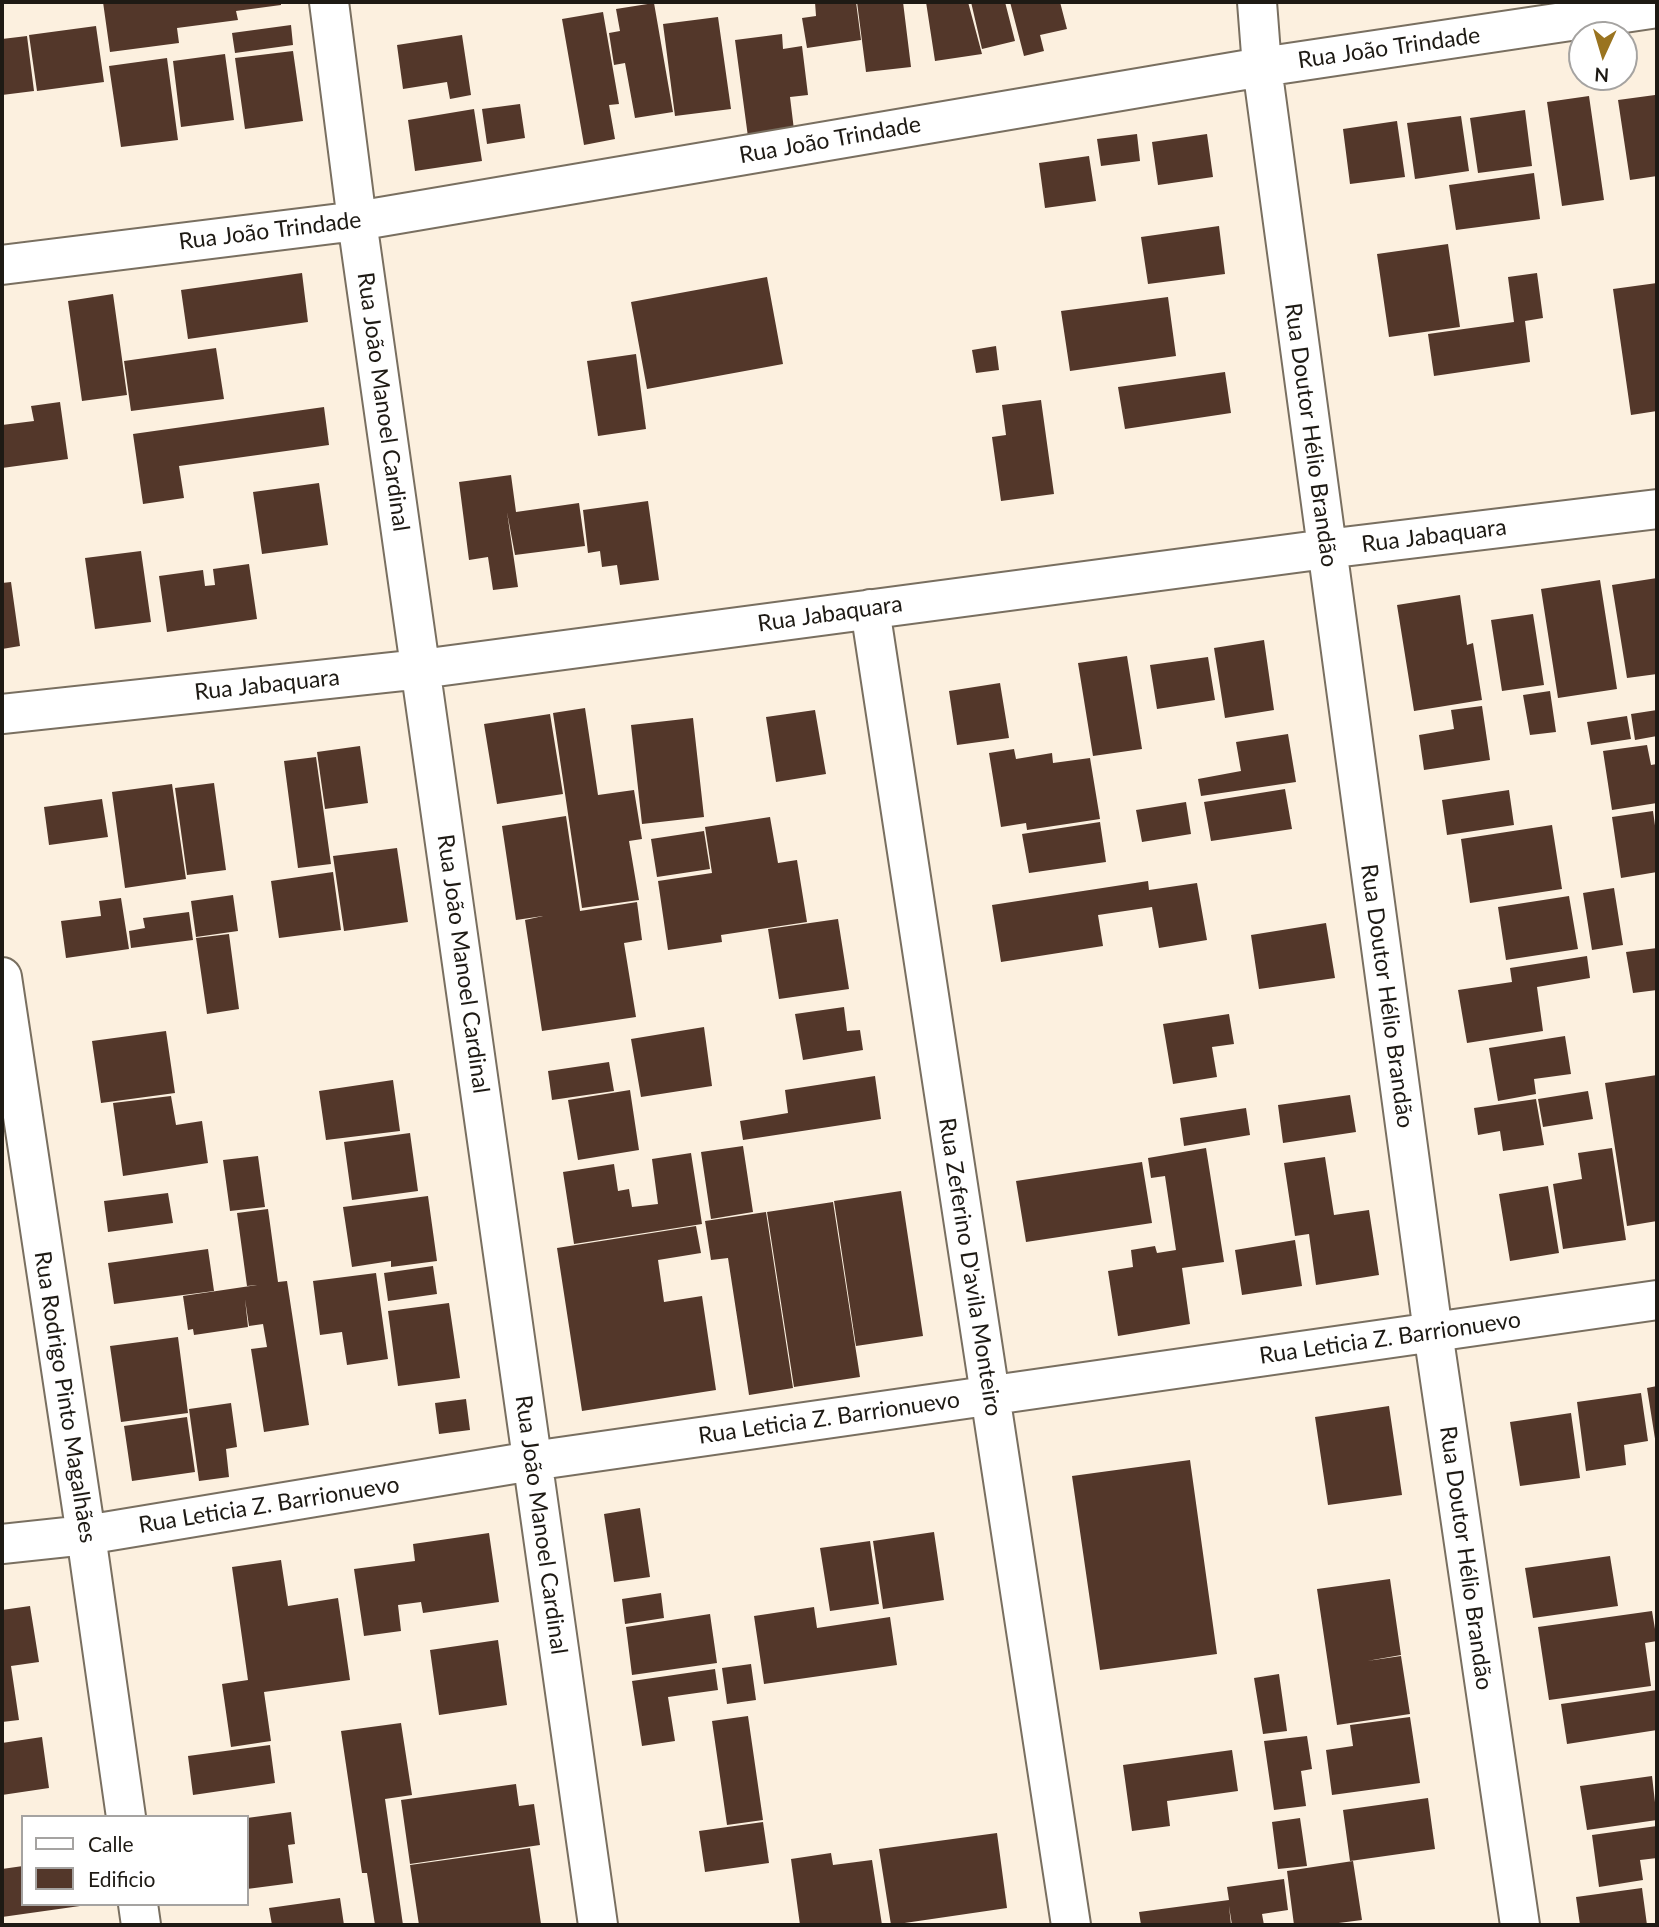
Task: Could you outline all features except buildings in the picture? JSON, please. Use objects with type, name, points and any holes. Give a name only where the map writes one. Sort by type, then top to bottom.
[{"type":"street","name":"Rua João Manoel Cardinal","points":[[329,2],[357,221],[598,1925]]},
{"type":"street","name":"Rua Doutor Hélio Brandão","points":[[1257,2],[1262,66],[1433,1332],[1520,1925]]},
{"type":"street","name":"Rua João Trindade","points":[[2,265],[357,221],[1262,66],[1657,8]]},
{"type":"street","name":"Rua Jabaquara","points":[[2,714],[421,669],[870,608],[1657,509]]},
{"type":"street","name":"Rua Zeferino D'avila Monteiro","points":[[870,608],[1071,1925]]},
{"type":"street","name":"Rua Rodrigo Pinto Magalhães","points":[[2,977],[126,1815]]},
{"type":"street","name":"Rua Leticia Z. Barrionuevo","points":[[2,1544],[86,1535],[532,1461],[1657,1300]]},
{"type":"street","points":[[138,1906],[141,1925]]}]
